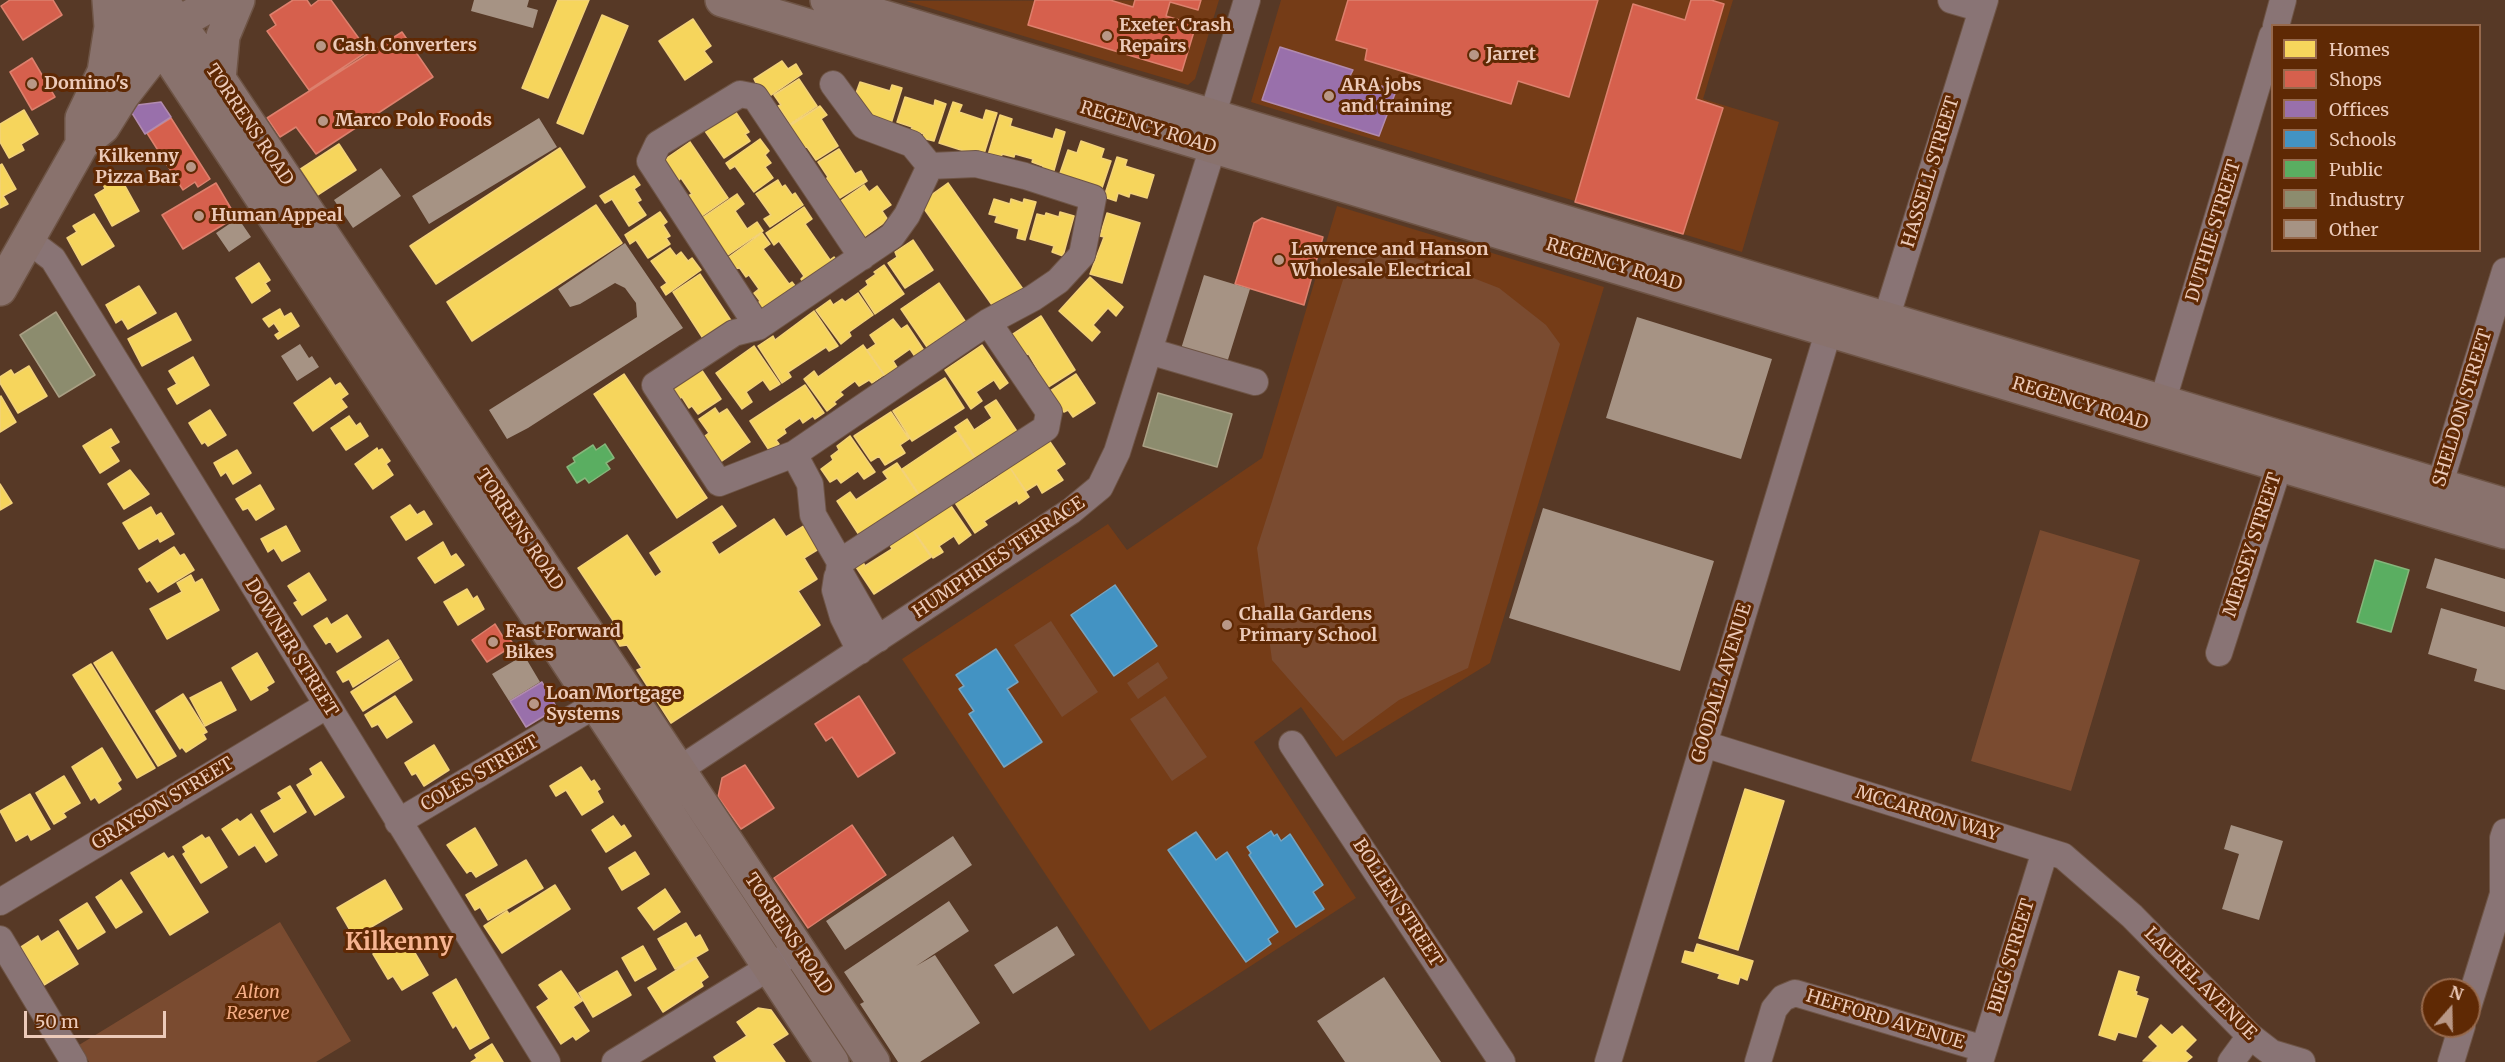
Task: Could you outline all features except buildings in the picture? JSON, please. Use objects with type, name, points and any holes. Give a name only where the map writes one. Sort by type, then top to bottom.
[{"type":"main road","points":[[104,74],[111,27],[109,0]]},
{"type":"main road","points":[[82,144],[82,118],[104,74],[157,14],[219,0]]},
{"type":"main road","points":[[219,79],[223,36],[238,0]]},
{"type":"main road","name":"REGENCY ROAD","points":[[722,0],[1212,132],[1882,331],[2436,498],[2505,532]]},
{"type":"main road","name":"REGENCY ROAD","points":[[827,0],[896,10],[1212,132]]},
{"type":"main road","points":[[0,290],[82,144],[103,127],[123,95],[157,14]]},
{"type":"main road","name":"TORRENS ROAD","points":[[157,14],[219,79],[470,485],[595,706],[832,1062]]},
{"type":"main road","name":"TORRENS ROAD","points":[[157,14],[470,485],[624,688],[873,1062]]},
{"type":"main road","name":"REGENCY ROAD","points":[[2436,498],[2505,505]]},
{"type":"street","name":"HUMPHRIES TERRACE","points":[[650,789],[1071,511],[1100,487],[1117,452],[1149,351],[1247,0]]},
{"type":"street","points":[[1951,0],[1983,5]]},
{"type":"street","points":[[2277,24],[2283,0]]},
{"type":"street","name":"HASSELL STREET","points":[[1882,331],[1983,5]]},
{"type":"street","name":"DUTHIE STREET","points":[[2159,414],[2271,39]]},
{"type":"street","points":[[833,84],[864,126],[912,144],[930,166]]},
{"type":"street","points":[[758,327],[650,161],[658,144],[740,94],[755,98],[862,257]]},
{"type":"street","points":[[976,164],[1025,176],[1093,198],[1082,255],[1058,281],[1033,298],[988,322],[794,454],[720,483],[655,385],[734,333],[758,327],[892,236],[907,215],[930,166],[976,164]]},
{"type":"street","name":"DOWNER STREET","points":[[28,240],[53,259],[547,1062]]},
{"type":"street","name":"SHELDON STREET","points":[[2436,498],[2505,271]]},
{"type":"street","name":"GOODALL AVENUE","points":[[1608,1062],[1833,317]]},
{"type":"street","points":[[839,567],[1046,428],[1049,412],[988,322]]},
{"type":"street","points":[[1149,351],[1255,382]]},
{"type":"street","name":"MERSEY STREET","points":[[2219,653],[2283,452]]},
{"type":"street","points":[[794,454],[810,484],[813,515],[839,567],[835,590],[843,617],[869,645]]},
{"type":"street","name":"COLES STREET","points":[[398,822],[624,688]]},
{"type":"street","name":"GRAYSON STREET","points":[[0,902],[326,706]]},
{"type":"street","name":"BOLLEN STREET","points":[[1292,744],[1502,1062]]},
{"type":"street","name":"MCCARRON WAY","points":[[1704,744],[2063,856],[2132,916]]},
{"type":"street","points":[[2477,978],[2503,894],[2503,838],[2505,832]]},
{"type":"street","name":"BIEG STREET","points":[[1982,1056],[2045,851]]},
{"type":"street","name":"LAUREL AVENUE","points":[[2132,916],[2250,1036],[2272,1053],[2302,1062]]},
{"type":"street","points":[[0,939],[74,1062]]},
{"type":"street","points":[[615,1062],[799,949]]},
{"type":"street","name":"HEFFORD AVENUE","points":[[1758,1062],[1774,1009],[1783,998],[1796,993],[1982,1056]]},
{"type":"street","points":[[2231,1062],[2250,1036]]},
{"type":"street","points":[[2451,1062],[2458,1038]]},
{"type":"shaded area","points":[[1219,0],[1195,79],[1188,85],[906,1]]},
{"type":"shaded area","points":[[1281,0],[1733,0],[1703,99],[1779,122],[1742,252],[1251,102]]},
{"type":"shaded area","name":"Challa Gardens Primary School","points":[[1337,206],[1604,287],[1490,663],[1336,757],[1301,707],[1254,742],[1356,898],[1150,1031],[902,659],[1108,524],[1127,550],[1262,458]]},
{"type":"green space","points":[[1367,253],[1402,254],[1499,288],[1546,325],[1560,344],[1468,668],[1399,700],[1343,741],[1272,660],[1257,548],[1350,258]]},
{"type":"green space","points":[[2040,530],[2140,560],[2071,791],[1971,761]]},
{"type":"green space","points":[[1051,621],[1098,692],[1062,717],[1014,645]]},
{"type":"green space","points":[[1158,662],[1168,678],[1138,699],[1127,683]]},
{"type":"green space","points":[[1165,696],[1207,757],[1172,781],[1130,719]]},
{"type":"green space","name":"Alton Reserve","points":[[280,922],[351,1041],[316,1062],[89,1062],[79,1045]]},
{"type":"place","name":"Exeter Crash Repairs","points":[[1107,36]]},
{"type":"place","name":"Cash Converters","points":[[321,46]]},
{"type":"place","name":"Jarret","points":[[1474,55]]},
{"type":"place","name":"Domino's","points":[[32,84]]},
{"type":"place","name":"ARA jobs and training","points":[[1329,96]]},
{"type":"place","name":"Marco Polo Foods","points":[[323,121]]},
{"type":"place","name":"Kilkenny Pizza Bar","points":[[191,167]]},
{"type":"place","name":"Human Appeal","points":[[199,216]]},
{"type":"place","name":"Lawrence and Hanson Wholesale Electrical","points":[[1279,260]]},
{"type":"place","name":"Challa Gardens Primary School","points":[[1227,625]]},
{"type":"place","name":"Fast Forward Bikes","points":[[493,642]]},
{"type":"place","name":"Loan Mortgage Systems","points":[[534,704]]},
{"type":"district","name":"Kilkenny","points":[[399,943]]}]
